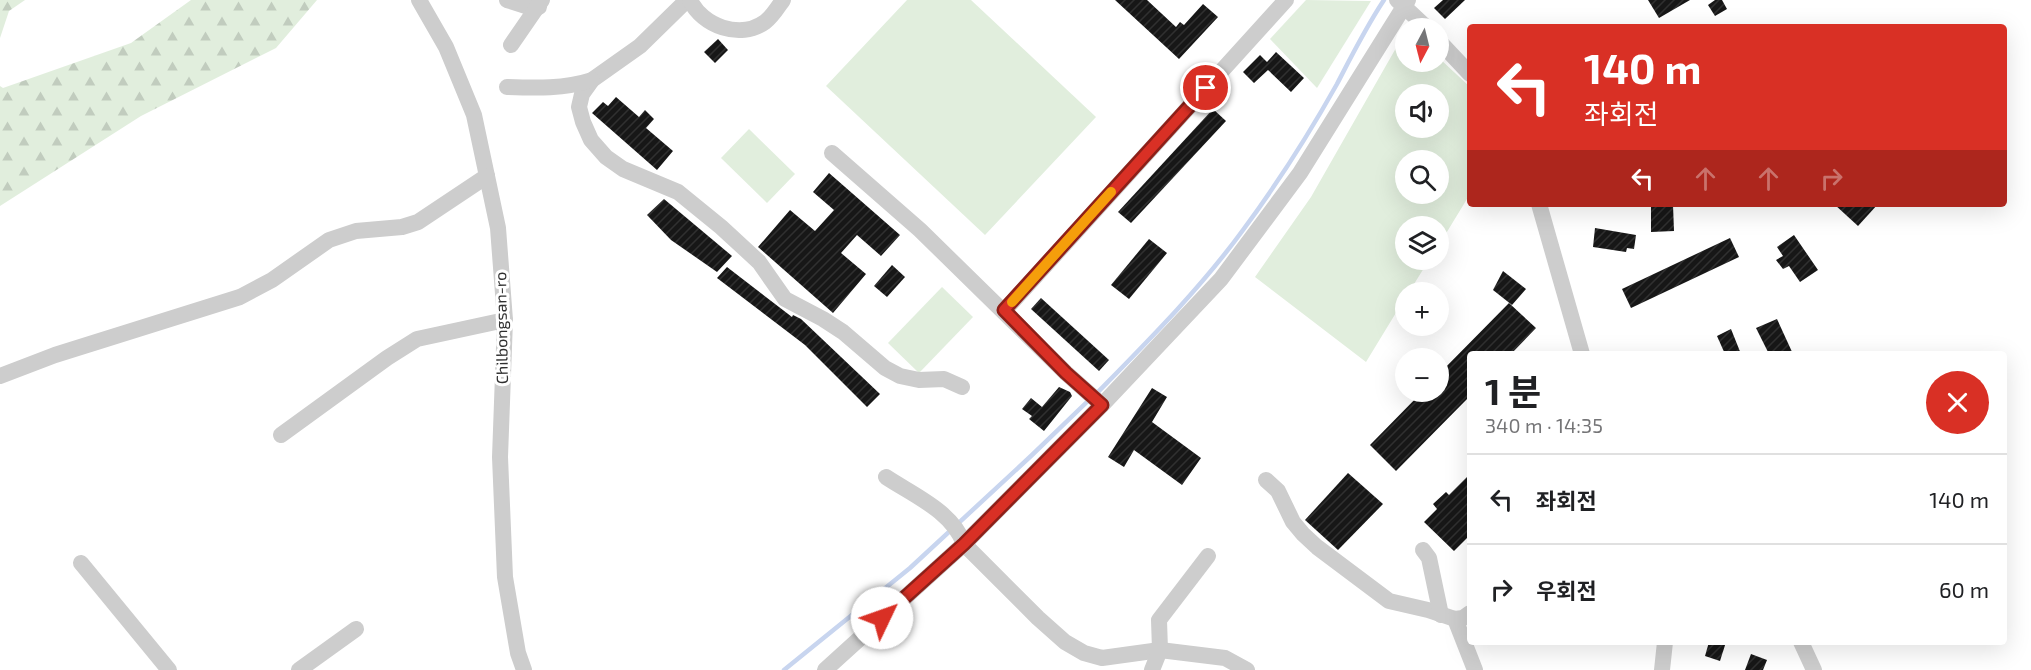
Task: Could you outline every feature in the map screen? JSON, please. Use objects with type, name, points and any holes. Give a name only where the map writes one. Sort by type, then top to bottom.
[{"type":"street","name":"Chilbongsan-ro","points":[[419,0],[446,47],[474,115],[498,228],[505,320],[500,457],[505,577],[518,653],[524,670]]},
{"type":"street","points":[[507,0],[526,6],[540,3]]},
{"type":"street","points":[[783,0],[764,23],[743,30],[726,29],[709,22],[695,10],[689,0],[640,46],[592,80],[582,94],[579,107],[591,140],[606,158],[641,178],[678,192],[759,262],[785,299],[843,332],[885,368],[900,376],[919,380],[944,379],[962,387]]},
{"type":"street","points":[[1004,310],[1286,0]]},
{"type":"street","points":[[825,670],[1102,405],[1221,279],[1300,173],[1403,2],[1418,18]]},
{"type":"street","points":[[510,45],[540,3]]},
{"type":"street","points":[[1449,52],[1467,71]]},
{"type":"street","points":[[507,87],[556,88],[592,80]]},
{"type":"street","points":[[832,153],[920,230],[1102,405]]},
{"type":"street","points":[[0,376],[55,355],[240,297],[272,280],[329,240],[356,231],[402,227],[417,222],[487,176]]},
{"type":"street","points":[[1540,207],[1581,351]]},
{"type":"street","points":[[281,435],[417,339],[505,320]]},
{"type":"street","points":[[886,477],[948,518],[962,539],[1038,618],[1065,642],[1084,653],[1102,658],[1160,650],[1224,658],[1247,670]]},
{"type":"street","points":[[1266,480],[1278,491],[1293,522],[1317,547],[1389,601],[1455,616]]},
{"type":"street","points":[[1423,550],[1429,558],[1455,616],[1475,670]]},
{"type":"street","points":[[1152,670],[1160,650],[1159,620],[1208,556]]},
{"type":"street","points":[[81,563],[169,670]]},
{"type":"street","points":[[299,670],[356,629]]},
{"type":"street","points":[[1662,670],[1665,645]]},
{"type":"street","points":[[1802,645],[1814,670]]},
{"type":"green space","points":[[0,0],[25,0],[9,11],[0,38]]},
{"type":"green space","points":[[191,0],[317,0],[276,48],[141,116],[0,206],[0,86],[3,88],[131,43]]},
{"type":"green space","points":[[907,0],[971,0],[1096,117],[985,235],[826,86]]},
{"type":"green space","points":[[1306,0],[1371,1],[1317,88],[1270,39]]},
{"type":"green space","points":[[1395,50],[1395,72],[1449,72],[1449,67],[1467,84],[1467,199],[1449,229],[1449,216],[1395,216],[1395,270],[1423,270],[1415,282],[1395,282],[1395,314],[1366,362],[1255,277],[1311,197]]},
{"type":"green space","points":[[749,129],[795,174],[767,203],[721,158]]},
{"type":"green space","points":[[942,287],[973,317],[919,373],[888,343]]},
{"type":"building","points":[[1115,0],[1147,0],[1176,27],[1180,22],[1184,25],[1203,4],[1218,17],[1179,59]]},
{"type":"building","points":[[1443,0],[1465,0],[1446,18],[1434,8]]},
{"type":"building","points":[[1648,0],[1690,0],[1659,18]]},
{"type":"building","points":[[1715,0],[1722,0],[1727,9],[1715,16],[1708,5]]},
{"type":"building","points":[[718,39],[728,50],[715,63],[704,52]]},
{"type":"building","points":[[1276,52],[1304,78],[1291,92],[1268,70],[1254,83],[1243,72],[1260,55],[1267,62]]},
{"type":"building","points":[[616,97],[639,117],[645,110],[654,119],[646,128],[673,151],[657,170],[592,113],[603,102],[608,106]]},
{"type":"building","points":[[1213,109],[1226,121],[1131,223],[1118,212]]},
{"type":"building","points":[[829,173],[900,235],[881,256],[857,235],[841,253],[866,274],[833,313],[758,247],[790,210],[815,231],[834,210],[813,192]]},
{"type":"building","points":[[664,199],[732,256],[717,272],[671,240],[647,215]]},
{"type":"building","points":[[1651,207],[1673,207],[1674,231],[1651,232]]},
{"type":"building","points":[[1837,207],[1875,207],[1858,226]]},
{"type":"building","points":[[1595,228],[1636,235],[1634,249],[1627,248],[1626,252],[1593,247]]},
{"type":"building","points":[[1794,235],[1818,270],[1800,282],[1789,266],[1783,269],[1776,260],[1783,256],[1777,247]]},
{"type":"building","points":[[1730,238],[1739,257],[1631,308],[1622,289]]},
{"type":"building","points":[[1149,239],[1167,253],[1129,299],[1111,285]]},
{"type":"building","points":[[892,265],[905,277],[887,297],[874,286]]},
{"type":"building","points":[[727,267],[792,317],[793,315],[801,319],[880,394],[867,407],[805,345],[717,278]]},
{"type":"building","points":[[1503,271],[1526,289],[1512,305],[1493,290]]},
{"type":"building","points":[[1041,298],[1109,360],[1099,371],[1031,309]]},
{"type":"building","points":[[1509,303],[1536,328],[1514,351],[1467,351],[1467,399],[1396,471],[1370,445],[1412,402],[1449,402],[1449,364]]},
{"type":"building","points":[[1777,319],[1792,351],[1768,351],[1756,328]]},
{"type":"building","points":[[1731,329],[1740,351],[1724,351],[1717,336]]},
{"type":"building","points":[[1059,387],[1070,392],[1072,396],[1044,431],[1029,419],[1032,416],[1022,409],[1031,398],[1042,407]]},
{"type":"building","points":[[1152,388],[1167,397],[1152,422],[1201,458],[1182,485],[1134,450],[1124,467],[1108,457]]},
{"type":"building","points":[[1348,473],[1383,504],[1338,550],[1305,520]]},
{"type":"building","points":[[1467,477],[1467,538],[1454,551],[1424,522],[1437,509],[1433,504],[1446,492],[1449,495]]},
{"type":"building","points":[[1708,645],[1725,645],[1720,661],[1705,656]]},
{"type":"building","points":[[1751,654],[1767,660],[1763,670],[1745,670]]},
{"type":"waterway","points":[[1096,394],[1191,294],[1243,230],[1304,140],[1384,0]]},
{"type":"waterway","points":[[784,670],[910,568],[1090,399]]},
{"type":"slow traffic","points":[[1012,302],[1111,192]]},
{"type":"route","points":[[882,618],[964,544],[1102,405],[1066,373],[1004,310],[1206,88]]}]
